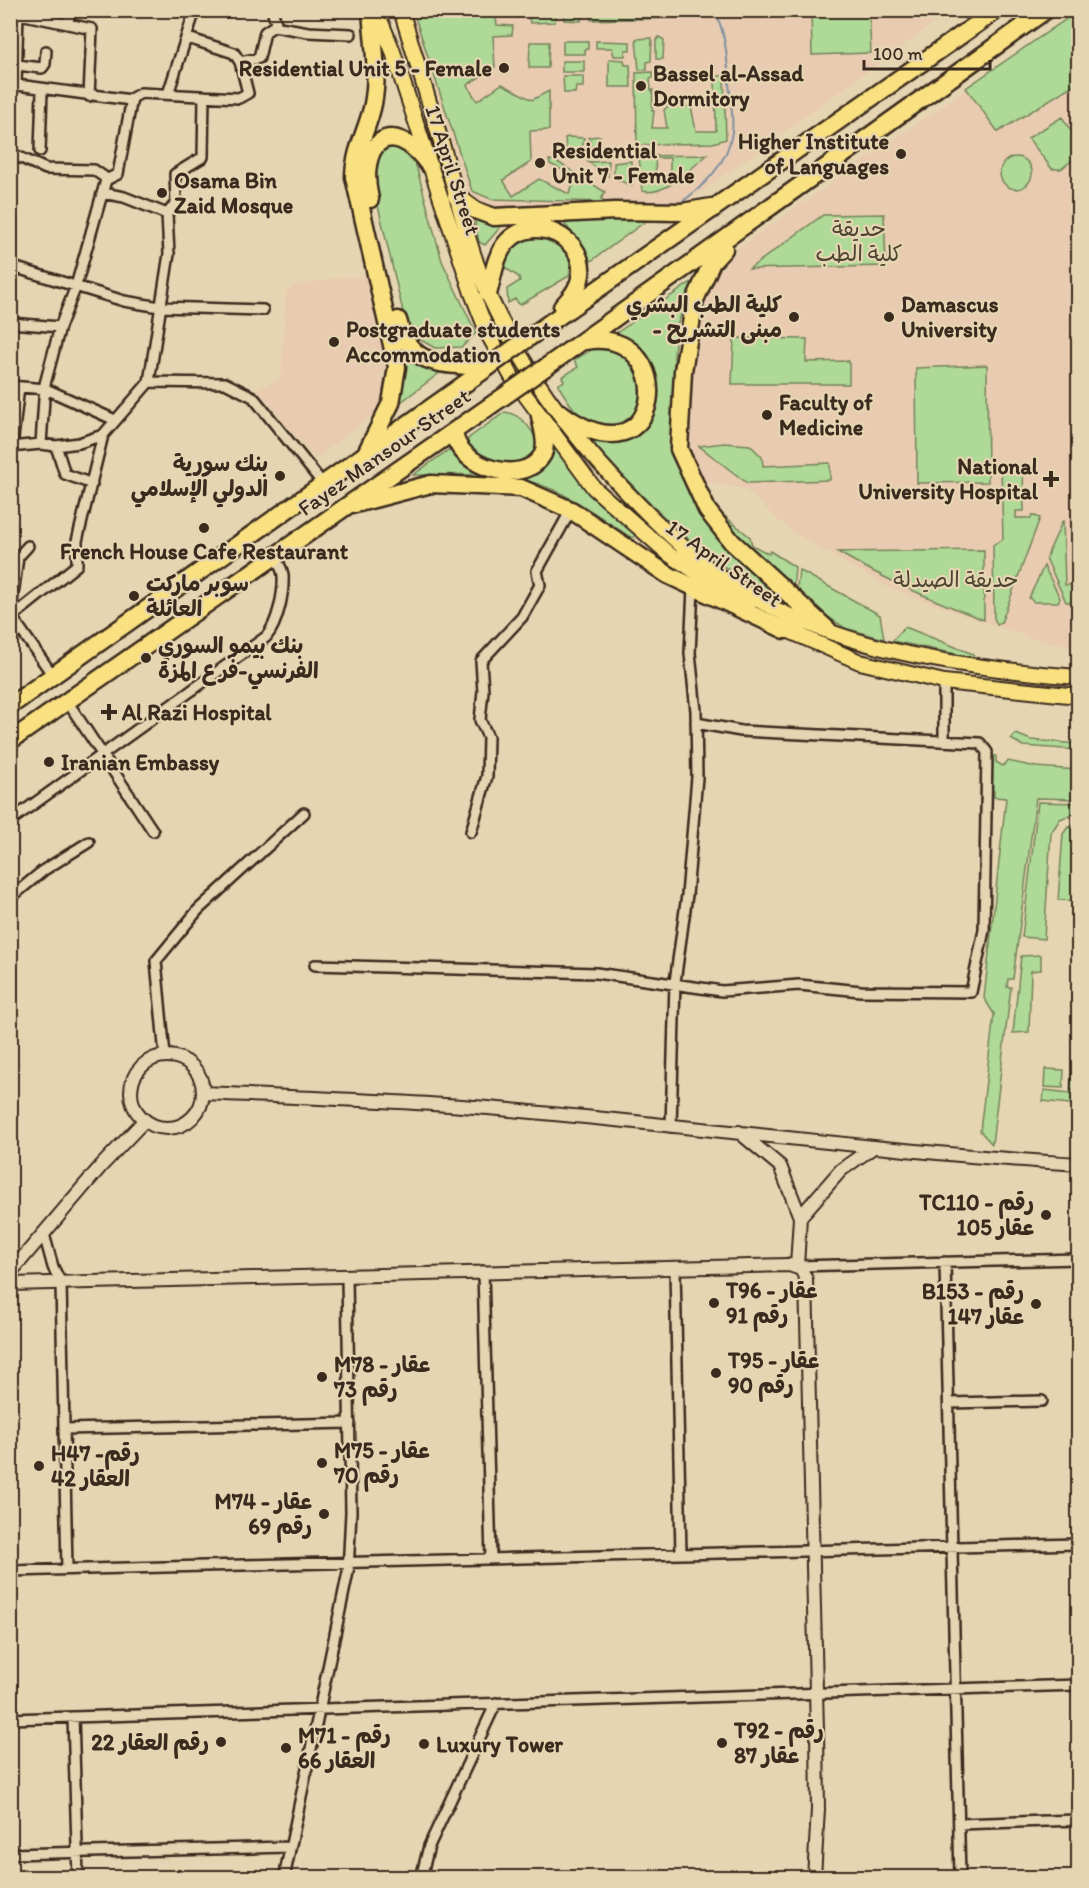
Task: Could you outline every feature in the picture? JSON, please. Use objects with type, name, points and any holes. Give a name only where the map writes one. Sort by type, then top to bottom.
[{"type":"highway","points":[[365,455],[391,403],[397,367],[396,354],[354,177],[357,153],[369,120],[376,81],[370,10]]},
{"type":"highway","name":"Fayez Mansour Street","points":[[10,706],[54,677],[538,331],[997,10]]},
{"type":"highway","name":"Fayez Mansour Street","points":[[10,741],[275,557],[340,509],[585,341],[1046,10]]},
{"type":"highway","points":[[429,165],[413,145],[393,138],[382,141],[372,150],[365,180],[401,333],[409,349],[428,361],[487,368]]},
{"type":"highway","points":[[456,196],[475,210],[494,217],[682,212],[719,206]]},
{"type":"highway","points":[[747,224],[712,262],[695,300],[683,371],[679,449],[707,510],[732,542],[828,630]]},
{"type":"highway","points":[[489,294],[500,252],[515,235],[533,229],[549,229],[563,236],[578,254],[580,278],[576,290],[538,331]]},
{"type":"highway","points":[[561,413],[581,428],[615,433],[626,432],[638,424],[649,406],[650,381],[635,356],[620,343],[602,339],[585,341]]},
{"type":"highway","points":[[454,431],[455,441],[469,457],[480,465],[518,470],[530,466],[543,454],[545,441],[540,416]]},
{"type":"highway","points":[[340,509],[430,484],[521,488],[571,510],[668,574],[785,630]]},
{"type":"main road","name":"17 April Street","points":[[376,10],[389,41],[488,334],[512,377],[594,488],[670,555],[785,630],[860,662],[944,682],[1078,696]]},
{"type":"main road","name":"17 April Street","points":[[401,10],[456,196],[489,294],[525,362],[586,449],[663,531],[714,571],[782,611],[828,630],[882,648],[982,669],[1078,677]]},
{"type":"street","points":[[68,23],[70,10]]},
{"type":"street","points":[[168,94],[189,38],[195,10]]},
{"type":"street","points":[[272,10],[277,26]]},
{"type":"street","points":[[89,96],[93,30],[45,14],[14,13],[13,85],[89,96],[131,100]]},
{"type":"street","points":[[240,62],[259,58],[265,32],[277,26],[308,32],[351,34]]},
{"type":"street","points":[[41,444],[45,384],[60,327],[76,286],[107,179],[118,174],[131,100],[138,94],[239,99],[247,95],[248,88],[240,62],[230,50],[189,38]]},
{"type":"street","points":[[14,65],[42,68],[45,64],[46,51]]},
{"type":"street","points":[[40,151],[42,90]]},
{"type":"street","points":[[11,616],[77,565],[77,541],[103,435],[149,382],[169,254],[167,214],[176,203],[175,174],[203,157],[204,96]]},
{"type":"street","points":[[10,153],[51,170],[94,170],[107,179]]},
{"type":"street","points":[[103,193],[124,197],[167,214]]},
{"type":"street","points":[[10,266],[124,301],[160,307],[263,310]]},
{"type":"street","points":[[10,322],[60,327]]},
{"type":"street","points":[[149,382],[225,383],[254,397],[324,484]]},
{"type":"street","points":[[103,435],[79,443],[56,446],[41,444],[11,447],[15,386],[46,389],[115,420]]},
{"type":"street","points":[[56,446],[65,474],[92,484]]},
{"type":"street","points":[[471,832],[487,776],[488,737],[480,720],[483,691],[481,661],[522,617],[540,585],[537,571],[571,510]]},
{"type":"street","points":[[28,546],[14,558],[11,616],[54,677]]},
{"type":"street","points":[[10,821],[103,757],[266,637],[274,623],[283,579],[282,569],[275,557]]},
{"type":"street","points":[[670,1126],[675,982],[687,895],[697,777],[696,723],[690,653],[693,587]]},
{"type":"street","points":[[944,682],[944,740]]},
{"type":"street","points":[[67,701],[153,831]]},
{"type":"street","points":[[315,965],[596,973],[675,982],[722,991],[799,986],[861,991],[971,992],[984,930],[987,752],[980,743],[741,731],[696,723]]},
{"type":"street","points":[[165,1056],[156,961],[198,910],[304,813]]},
{"type":"street","points":[[10,898],[45,870],[89,842]]},
{"type":"street","points":[[165,1056],[189,1062],[197,1071],[204,1093],[202,1104],[188,1122],[166,1129],[144,1121],[136,1112],[131,1100],[134,1076],[142,1066],[153,1059],[165,1056]]},
{"type":"street","points":[[204,1093],[461,1106],[738,1132],[872,1148],[1078,1164]]},
{"type":"street","points":[[10,1273],[100,1167],[144,1121]]},
{"type":"street","points":[[738,1132],[780,1166],[800,1218],[797,1266]]},
{"type":"street","points":[[800,1218],[841,1170],[872,1148]]},
{"type":"street","points":[[44,1234],[53,1267],[62,1283],[67,1569]]},
{"type":"street","points":[[10,1284],[347,1277],[483,1271],[675,1269],[1078,1259]]},
{"type":"street","points":[[945,1262],[960,1878]]},
{"type":"street","points":[[797,1266],[803,1271],[806,1279],[818,1809],[814,1878]]},
{"type":"street","points":[[675,1269],[681,1554]]},
{"type":"street","points":[[483,1271],[491,1559]]},
{"type":"street","points":[[284,1878],[349,1562],[350,1423],[347,1277]]},
{"type":"street","points":[[949,1403],[1042,1401]]},
{"type":"street","points":[[64,1429],[350,1423]]},
{"type":"street","points":[[10,1571],[1078,1544]]},
{"type":"street","points":[[10,1719],[1078,1685]]},
{"type":"street","points":[[421,1878],[429,1846],[496,1703]]},
{"type":"street","points":[[72,1717],[78,1878]]},
{"type":"street","points":[[959,1824],[1078,1820]]},
{"type":"street","points":[[10,1854],[290,1847]]},
{"type":"shaded area","name":"Bassel al-Assad Dormitory","points":[[411,11],[951,11],[676,210],[493,206],[473,198],[466,185]]},
{"type":"shaded area","name":"Damascus University","points":[[1078,11],[1078,648],[1031,638],[891,589],[792,532],[745,489],[704,482],[684,428],[692,347],[707,287],[738,248]]},
{"type":"shaded area","name":"Postgraduate students Accommodation","points":[[343,277],[367,277],[392,368],[381,374],[387,395],[381,408],[315,459],[256,389],[281,379],[286,292],[294,286]]},
{"type":"green space","points":[[413,11],[495,11],[497,25],[513,26],[512,35],[493,36],[495,67],[467,85],[477,101],[502,84],[532,100],[549,91],[549,130],[530,131],[531,162],[503,180],[513,196],[539,179],[569,194],[577,177],[550,164],[549,160],[556,161],[605,192],[601,199],[606,202],[491,199],[472,191]]},
{"type":"green space","points":[[528,11],[557,11],[555,22],[530,23]]},
{"type":"green space","points":[[563,11],[583,11],[581,21],[564,20]]},
{"type":"green space","points":[[591,11],[675,11],[675,18],[591,20]]},
{"type":"green space","points":[[811,11],[869,11],[871,53],[812,55]]},
{"type":"green space","points":[[1078,11],[1078,82],[998,132],[966,88]]},
{"type":"green space","points":[[659,37],[664,40],[663,59],[656,59],[656,41]]},
{"type":"green space","points":[[652,38],[651,61],[647,62],[647,70],[639,70],[636,39]]},
{"type":"green space","points":[[563,41],[588,41],[588,49],[585,49],[585,54],[563,54]]},
{"type":"green space","points":[[596,41],[630,42],[630,50],[625,50],[625,56],[614,56],[612,48],[596,48]]},
{"type":"green space","points":[[530,42],[549,42],[548,68],[529,68]]},
{"type":"green space","points":[[609,59],[624,60],[625,65],[630,65],[631,87],[609,87]]},
{"type":"green space","points":[[562,61],[584,61],[584,72],[562,72]]},
{"type":"green space","points":[[653,72],[653,78],[650,79],[651,90],[653,90],[652,111],[654,111],[652,128],[667,128],[664,110],[667,107],[691,106],[696,131],[716,131],[715,76],[724,76],[726,139],[713,143],[637,145],[636,73]]},
{"type":"green space","points":[[563,76],[583,76],[583,87],[576,87],[575,93],[564,93]]},
{"type":"green space","points":[[1062,117],[1078,141],[1078,156],[1061,169],[1052,169],[1028,138]]},
{"type":"green space","points":[[600,136],[601,153],[592,153],[589,137]]},
{"type":"green space","points":[[565,138],[584,138],[580,160],[566,149]]},
{"type":"green space","points":[[392,145],[401,146],[414,158],[442,261],[476,333],[462,347],[435,348],[408,333],[372,180],[379,155]]},
{"type":"green space","points":[[707,155],[668,186],[651,192],[642,191],[639,156]],"holes":[[[655,158],[670,158],[670,176],[656,176]]]},
{"type":"green space","points":[[1016,157],[1028,161],[1032,173],[1028,185],[1016,189],[1004,185],[1000,173],[1004,161]]},
{"type":"green space","points":[[609,161],[608,176],[588,162]]},
{"type":"green space","points":[[631,161],[632,186],[614,178],[614,163]]},
{"type":"green space","points":[[473,213],[503,224],[485,245],[479,242]]},
{"type":"green space","points":[[642,213],[646,221],[587,264],[573,234],[558,216]]},
{"type":"green space","name":"حديقة كلية الطب","points":[[884,214],[886,266],[749,269],[823,215]]},
{"type":"green space","points":[[544,224],[572,257],[569,276],[520,305],[515,299],[508,303],[507,289],[520,281],[519,277],[493,260]]},
{"type":"green space","points":[[693,281],[676,329],[673,447],[681,469],[783,599],[754,585],[701,549],[652,505],[585,434],[598,438],[654,404],[615,334]]},
{"type":"green space","points":[[734,338],[807,339],[806,362],[849,361],[849,384],[732,384]]},
{"type":"green space","points":[[398,343],[454,362],[401,402],[397,401]]},
{"type":"green space","points":[[603,343],[633,361],[645,396],[629,425],[603,424],[586,419],[573,407],[558,385],[564,381],[562,377],[578,367],[574,360]]},
{"type":"green space","points":[[987,365],[988,482],[917,483],[916,368]]},
{"type":"green space","points":[[505,412],[522,420],[537,443],[539,449],[523,463],[494,462],[470,450],[467,441],[470,437]]},
{"type":"green space","points":[[724,443],[750,445],[762,457],[763,466],[830,463],[830,480],[747,483],[699,446]]},
{"type":"green space","points":[[554,445],[592,495],[635,534],[634,537],[632,538],[574,500],[554,490],[520,479],[466,474],[413,475],[450,449],[481,470],[531,473],[549,460],[549,446]]},
{"type":"green space","points":[[1023,465],[1024,511],[1016,511],[1016,518],[1031,518],[1032,515],[1040,518],[1001,623],[997,625],[994,618],[993,545],[1003,539],[1001,466]]},
{"type":"green space","points":[[716,509],[750,537],[752,545],[769,554],[770,551],[795,567],[793,593],[742,548]]},
{"type":"green space","points":[[1063,520],[1065,585],[1078,585],[1075,602],[1066,602],[1046,558]]},
{"type":"green space","name":"حديقة الصيدلة","points":[[984,550],[984,620],[873,572],[838,552]]},
{"type":"green space","points":[[1044,566],[1060,598],[1058,602],[1034,602],[1029,598]]},
{"type":"green space","points":[[799,570],[880,615],[884,639],[845,628],[796,596]]},
{"type":"green space","points":[[905,627],[973,654],[972,657],[892,641]]},
{"type":"green space","points":[[1016,734],[1031,740],[1078,744],[1078,750],[1023,746],[1011,739]]},
{"type":"green space","points":[[991,755],[996,756],[996,762],[1003,766],[1008,761],[1036,767],[1078,770],[1078,799],[1036,798],[1013,979],[1008,979],[1007,987],[1011,987],[992,1144],[980,1131],[994,1014],[984,998],[1006,798],[994,797],[994,791],[989,791]]},
{"type":"green space","points":[[1038,802],[1078,803],[1078,813],[1060,819],[1051,833],[1044,939],[1022,937]]},
{"type":"green space","points":[[1078,825],[1078,901],[1058,900],[1063,834],[1068,827]]},
{"type":"green space","points":[[1041,955],[1041,970],[1031,971],[1029,1032],[1013,1033],[1021,956]]},
{"type":"green space","points":[[1045,1069],[1064,1070],[1063,1088],[1044,1087]]},
{"type":"green space","points":[[1072,1071],[1078,1072],[1078,1091],[1070,1090]]},
{"type":"green space","points":[[1044,1090],[1078,1094],[1078,1105],[1043,1101]]},
{"type":"waterway","points":[[679,204],[713,174],[730,144],[732,114],[725,45],[714,10]]},
{"type":"place","name":"Residential Unit 5 - Female","points":[[504,68]]},
{"type":"place","name":"Bassel al-Assad Dormitory","points":[[641,86]]},
{"type":"place","name":"Higher Institute of Languages","points":[[901,154]]},
{"type":"place","name":"Residential Unit 7 - Female","points":[[540,163]]},
{"type":"place","name":"Osama Bin Zaid Mosque","points":[[162,193]]},
{"type":"place","name":"كلية الطب البشري - مبنى التشريح","points":[[794,317]]},
{"type":"place","name":"Damascus University","points":[[889,317]]},
{"type":"place","name":"Postgraduate students Accommodation","points":[[334,342]]},
{"type":"place","name":"Faculty of Medicine","points":[[767,415]]},
{"type":"place","name":"بنك سورية الدولي الإسلامي","points":[[280,476]]},
{"type":"place","name":"National University Hospital","points":[[1051,479]]},
{"type":"place","name":"French House Cafe Restaurant","points":[[204,528]]},
{"type":"place","name":"سوبر ماركت العائلة","points":[[134,596]]},
{"type":"place","name":"بنك بيمو السوري الفرنسي-فرع المزة","points":[[146,658]]},
{"type":"place","name":"Al Razi Hospital","points":[[109,712]]},
{"type":"place","name":"Iranian Embassy","points":[[49,762]]},
{"type":"place","name":"TC110 - رقم عقار 105","points":[[1046,1215]]},
{"type":"place","name":"T96 - عقار رقم 91","points":[[714,1303]]},
{"type":"place","name":"B153 - رقم عقار 147","points":[[1036,1304]]},
{"type":"place","name":"T95 - عقار رقم 90","points":[[716,1373]]},
{"type":"place","name":"M78 - عقار رقم 73","points":[[322,1377]]},
{"type":"place","name":"M75 - عقار رقم 70","points":[[322,1463]]},
{"type":"place","name":"H47 -رقم العقار 42","points":[[39,1466]]},
{"type":"place","name":"M74 - عقار رقم 69","points":[[324,1514]]},
{"type":"place","name":"رقم العقار 22","points":[[221,1742]]},
{"type":"place","name":"T92 - رقم عقار 87","points":[[722,1743]]},
{"type":"place","name":"Luxury Tower","points":[[424,1744]]},
{"type":"place","name":"M71 - رقم العقار 66","points":[[286,1748]]}]
